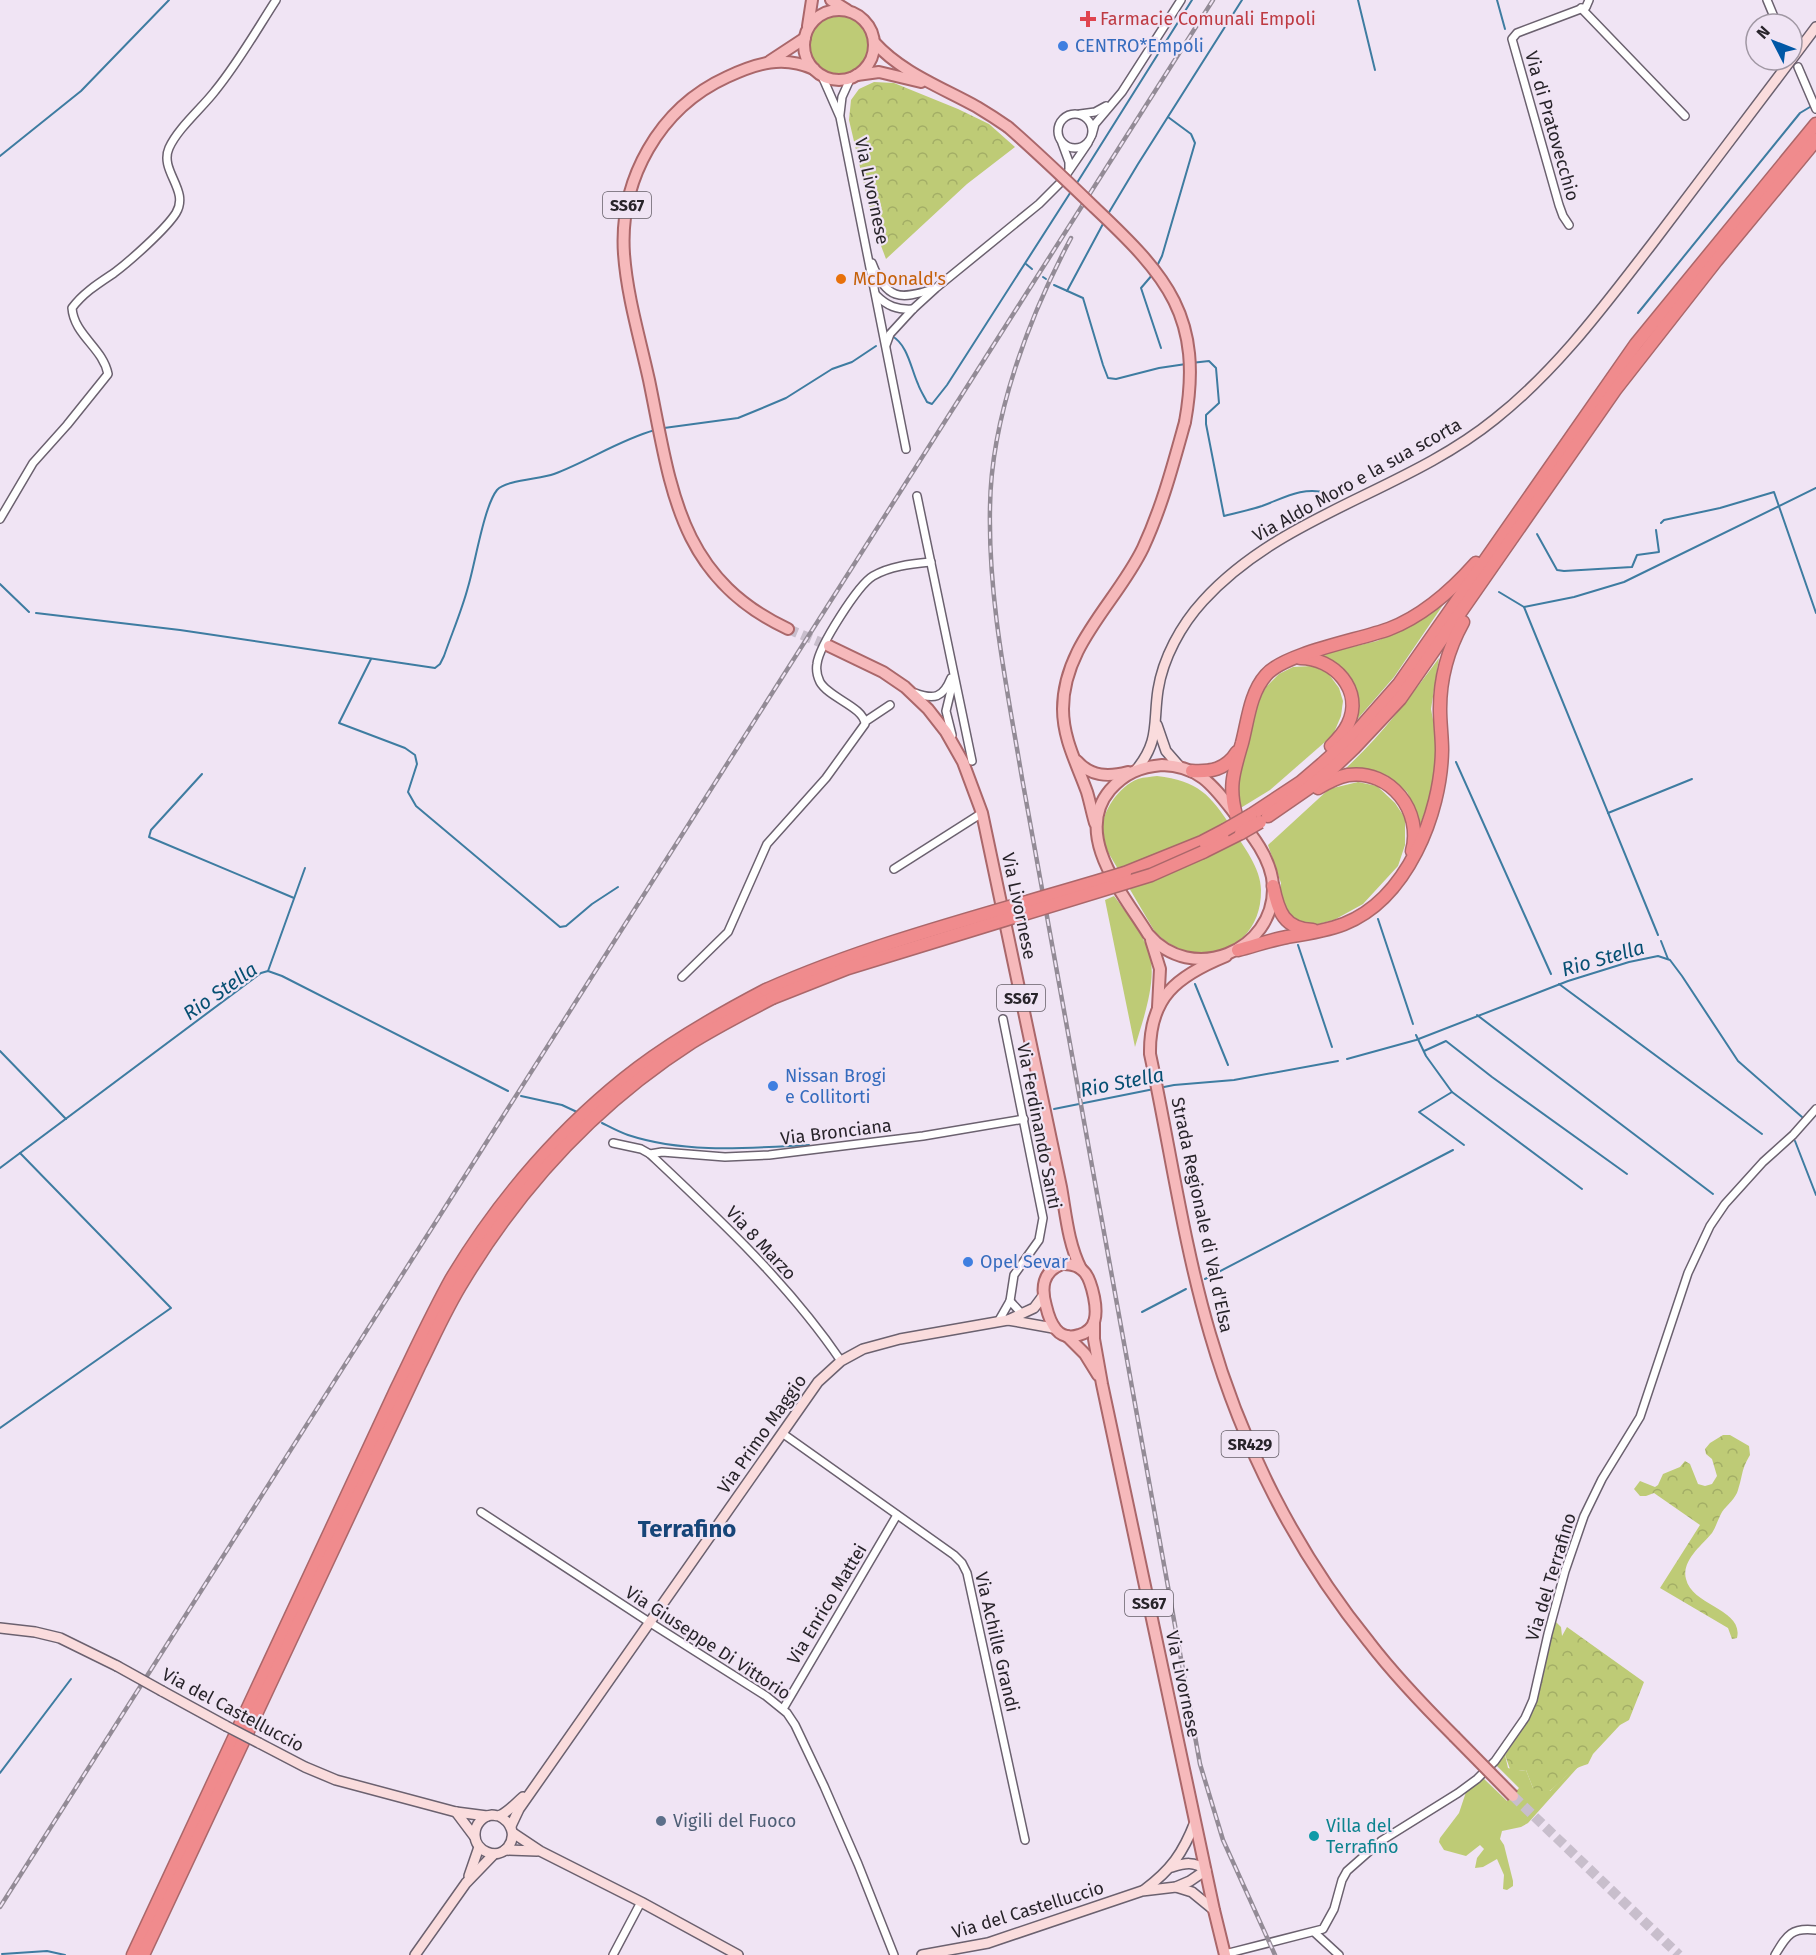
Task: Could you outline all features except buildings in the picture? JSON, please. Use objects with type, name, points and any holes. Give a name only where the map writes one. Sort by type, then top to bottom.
[{"type":"highway","points":[[133,1955],[437,1307],[469,1253],[507,1199],[565,1131],[597,1101],[638,1068],[718,1015],[769,994],[848,968],[1151,875],[1241,833],[1260,818],[1310,787],[1354,748],[1400,699],[1615,390],[1803,148],[1816,124]]},
{"type":"highway","points":[[1285,792],[1322,764],[1353,736],[1399,684],[1636,344],[1803,148],[1816,140]]},
{"type":"highway","points":[[1236,815],[1232,802],[1231,785],[1252,699],[1263,678],[1275,666],[1293,658],[1373,634],[1412,618],[1444,595],[1464,576],[1512,521]]},
{"type":"highway","points":[[1238,950],[1326,930],[1352,921],[1375,906],[1393,888],[1406,869],[1429,823],[1438,786],[1442,753],[1441,691],[1448,655],[1461,625],[1498,560]]},
{"type":"highway","points":[[1260,818],[1341,735],[1347,726],[1352,708],[1349,689],[1341,675],[1332,667],[1314,659],[1293,658]]},
{"type":"highway","points":[[1186,769],[1214,770],[1224,766],[1234,757],[1242,744]]},
{"type":"highway","points":[[143,1955],[419,1366],[461,1283],[535,1178],[608,1104],[692,1042],[769,994],[817,968],[862,952],[1125,873],[1260,818],[1341,777],[1357,775],[1376,779],[1397,792],[1410,812],[1414,827],[1414,845],[1406,869]]},
{"type":"highway","points":[[1273,886],[1279,910],[1291,924],[1305,929],[1326,930]]},
{"type":"main road","name":"Via Livornese","points":[[812,0],[805,52],[818,72]]},
{"type":"main road","points":[[831,0],[859,17],[866,24],[874,42],[883,52],[906,69],[977,107],[1008,127],[1129,239],[1168,288],[1183,322],[1190,361],[1190,397],[1167,488],[1142,549],[1127,576],[1081,643],[1067,674],[1063,716],[1065,732],[1073,757],[1088,794],[1103,860],[1148,934],[1160,946],[1181,956],[1199,959],[1226,956],[1238,950],[1258,930],[1266,918],[1273,886],[1263,855],[1236,815],[1210,783],[1186,769],[1162,765],[1112,776],[1095,774],[1073,757]]},
{"type":"main road","name":"SS67","points":[[788,629],[762,616],[738,599],[715,575],[700,555],[675,500],[627,277],[624,254],[626,215],[632,186],[641,163],[654,140],[683,106],[724,78],[770,62],[806,35],[815,20],[826,13],[840,10],[850,12]]},
{"type":"main road","name":"Via Aldo Moro e la sua scorta","points":[[1804,46],[1816,27]]},
{"type":"main road","name":"Via Livornese","points":[[854,76],[864,70],[870,62],[874,42]]},
{"type":"main road","name":"SS67","points":[[770,62],[795,62],[832,79],[842,80],[854,76]]},
{"type":"main road","points":[[854,76],[879,72],[938,87]]},
{"type":"main road","name":"Via Aldo Moro e la sua scorta","points":[[1134,771],[1150,749],[1164,665],[1184,627],[1202,602],[1241,565],[1275,542],[1445,454],[1494,420],[1528,391],[1561,357],[1599,312],[1786,72]]},
{"type":"main road","name":"SS67","points":[[829,646],[877,668],[905,687],[938,720],[957,750],[968,761]]},
{"type":"main road","name":"Via Aldo Moro e la sua scorta","points":[[1156,723],[1163,745],[1186,769]]},
{"type":"main road","name":"Via Livornese","points":[[968,761],[982,813],[1073,1251],[1087,1274],[1091,1287],[1096,1311],[1094,1339],[1102,1384],[1225,1954]]},
{"type":"main road","points":[[1096,829],[1099,811],[1107,795],[1120,779],[1134,771]]},
{"type":"main road","name":"Strada Regionale di Val d'Elsa","points":[[1148,934],[1160,969],[1157,1012]]},
{"type":"main road","name":"Strada Regionale di Val d'Elsa","points":[[1226,956],[1199,967],[1178,982],[1167,994],[1157,1012],[1150,1046],[1193,1270],[1235,1411],[1258,1462],[1304,1548],[1339,1603],[1395,1675],[1513,1796]]},
{"type":"main road","points":[[1053,1328],[1043,1296],[1043,1288],[1046,1276],[1065,1254],[1070,1237]]},
{"type":"main road","points":[[1056,1266],[1069,1264],[1082,1269]]},
{"type":"main road","name":"Via Primo Maggio","points":[[505,1850],[509,1845],[519,1809],[818,1382],[841,1361],[854,1353],[883,1343],[1008,1320],[1034,1308],[1043,1296]]},
{"type":"main road","name":"Via Primo Maggio","points":[[1008,1320],[1053,1328]]},
{"type":"main road","points":[[1067,1336],[1082,1334],[1094,1323]]},
{"type":"main road","name":"Via Livornese","points":[[1053,1328],[1067,1336],[1085,1354],[1102,1384]]},
{"type":"main road","name":"Via del Castelluccio","points":[[0,1628],[35,1632],[60,1638],[305,1767],[336,1780],[456,1812],[487,1816]]},
{"type":"main road","name":"Via Primo Maggio","points":[[499,1816],[532,1790]]},
{"type":"main road","points":[[456,1812],[479,1848],[494,1854]]},
{"type":"main road","points":[[474,1837],[477,1824],[487,1816],[499,1816],[508,1822],[512,1830],[540,1851],[738,1955]]},
{"type":"main road","name":"Via del Castelluccio","points":[[1142,1891],[1160,1879],[1172,1867],[1186,1845],[1195,1822]]},
{"type":"main road","points":[[466,1883],[479,1848]]},
{"type":"main road","points":[[415,1955],[466,1883],[494,1854],[505,1850],[540,1851]]},
{"type":"main road","points":[[1172,1867],[1188,1862],[1206,1870]]},
{"type":"main road","name":"Via del Castelluccio","points":[[922,1955],[988,1943],[1142,1891],[1176,1887],[1206,1870]]},
{"type":"main road","points":[[1176,1887],[1192,1892],[1214,1910]]},
{"type":"street","points":[[0,519],[33,463],[108,374],[100,357],[78,328],[72,308],[79,299],[122,267],[176,214],[180,198],[168,166],[168,150],[235,65],[276,0]]},
{"type":"street","points":[[885,347],[890,334],[913,309],[1038,204],[1069,172],[1090,139],[1095,124],[1122,92],[1181,0]]},
{"type":"street","name":"Via di Pratovecchio","points":[[1569,225],[1559,205],[1512,39],[1517,33],[1586,7],[1589,0]]},
{"type":"street","points":[[1581,8],[1685,116]]},
{"type":"street","name":"Via Livornese","points":[[818,72],[840,117],[906,449]]},
{"type":"street","points":[[1799,72],[1814,105]]},
{"type":"street","name":"Via Livornese","points":[[840,117],[842,97],[854,76]]},
{"type":"street","points":[[1069,172],[1069,162],[1058,131],[1062,120],[1075,114],[1095,112],[1114,102]]},
{"type":"street","points":[[1060,140],[1069,147],[1079,148],[1090,139],[1092,130],[1089,120],[1080,114],[1075,114]]},
{"type":"street","points":[[867,251],[881,280],[893,294],[913,295],[936,288]]},
{"type":"street","points":[[876,295],[882,302],[892,307],[913,309]]},
{"type":"street","name":"Via Livornese","points":[[917,496],[953,673],[968,761]]},
{"type":"street","points":[[866,722],[860,713],[821,684],[817,669],[820,652],[856,593],[868,579],[898,567],[930,562]]},
{"type":"street","name":"Via Livornese","points":[[953,673],[946,711],[957,750]]},
{"type":"street","name":"SS67","points":[[905,687],[915,693],[933,698],[944,692],[953,673]]},
{"type":"street","points":[[682,977],[728,932],[767,844],[826,778],[866,722],[890,705]]},
{"type":"street","points":[[894,869],[982,813]]},
{"type":"street","name":"Via Ferdinando Santi","points":[[998,1322],[1010,1301],[1014,1275],[1039,1240],[1042,1226],[1042,1211],[1003,1019]]},
{"type":"street","name":"Via del Terrafino","points":[[1314,1932],[1323,1929],[1328,1923],[1347,1871],[1381,1841],[1477,1779],[1495,1761],[1525,1718],[1533,1700],[1565,1571],[1584,1516],[1602,1479],[1640,1417],[1688,1273],[1710,1226],[1725,1204],[1763,1162],[1793,1136],[1816,1109]]},
{"type":"street","name":"Via Bronciana","points":[[650,1154],[662,1152],[725,1158],[769,1155],[888,1141],[1024,1119]]},
{"type":"street","points":[[613,1143],[641,1149],[650,1154]]},
{"type":"street","name":"Via 8 Marzo","points":[[650,1154],[759,1261],[817,1328],[841,1361]]},
{"type":"street","points":[[1010,1301],[1022,1314]]},
{"type":"street","name":"Via Achille Grandi","points":[[782,1433],[954,1555],[965,1568],[1025,1840]]},
{"type":"street","name":"Via Giuseppe Di Vittorio","points":[[481,1512],[783,1709],[795,1725],[824,1786],[894,1955]]},
{"type":"street","name":"Via Enrico Mattei","points":[[783,1709],[897,1515]]},
{"type":"street","points":[[613,1955],[640,1902]]},
{"type":"street","points":[[1775,1955],[1788,1935],[1795,1930],[1816,1930]]},
{"type":"street","points":[[1225,1954],[1314,1932],[1339,1955]]},
{"type":"green space","points":[[839,16],[850,18],[863,29],[868,45],[866,56],[855,69],[839,74],[828,72],[815,61],[810,45],[812,34],[823,21]]},
{"type":"green space","points":[[874,82],[894,83],[958,109],[989,124],[1015,147],[967,184],[886,259],[874,227],[849,120],[851,100],[859,89]]},
{"type":"green space","points":[[1445,602],[1394,677],[1354,723],[1357,699],[1352,680],[1340,666],[1318,655],[1377,641],[1418,622]]},
{"type":"green space","points":[[1439,658],[1431,709],[1437,742],[1433,790],[1418,830],[1416,811],[1407,792],[1388,776],[1369,769],[1345,769],[1383,730]]},
{"type":"green space","points":[[1312,666],[1328,673],[1339,688],[1343,701],[1341,716],[1333,735],[1270,790],[1239,809],[1234,793],[1254,710],[1266,687],[1279,674],[1293,667]]},
{"type":"green space","points":[[1157,776],[1183,781],[1202,791],[1224,816],[1251,858],[1258,874],[1261,890],[1258,911],[1251,928],[1239,941],[1224,950],[1207,953],[1189,952],[1171,945],[1155,932],[1105,847],[1102,825],[1112,801],[1131,782],[1140,778]]},
{"type":"green space","points":[[1358,782],[1377,786],[1395,803],[1405,818],[1405,845],[1398,866],[1363,904],[1334,920],[1310,926],[1291,919],[1280,899],[1281,883],[1268,845],[1329,789]]},
{"type":"green space","points":[[1114,896],[1140,934],[1151,958],[1149,997],[1135,1047],[1105,900]]},
{"type":"green space","points":[[1723,1435],[1730,1435],[1749,1446],[1750,1455],[1737,1493],[1722,1512],[1712,1533],[1689,1560],[1685,1572],[1690,1588],[1697,1596],[1733,1620],[1737,1628],[1737,1638],[1732,1639],[1728,1628],[1660,1588],[1700,1525],[1654,1493],[1640,1496],[1634,1489],[1640,1481],[1655,1487],[1663,1474],[1680,1467],[1685,1461],[1690,1464],[1698,1484],[1705,1486],[1712,1484],[1717,1476],[1712,1459],[1706,1454],[1705,1449]]},
{"type":"green space","points":[[1555,1621],[1561,1627],[1562,1636],[1567,1627],[1644,1682],[1629,1720],[1620,1725],[1593,1754],[1588,1764],[1574,1770],[1543,1795],[1533,1788],[1526,1770],[1511,1772],[1505,1755],[1527,1722],[1536,1701]]},
{"type":"green space","points":[[1506,1751],[1508,1768],[1526,1770],[1533,1788],[1550,1791],[1575,1767],[1579,1766],[1528,1823],[1502,1831],[1500,1839],[1504,1845],[1513,1881],[1513,1886],[1507,1890],[1503,1889],[1504,1875],[1497,1859],[1483,1867],[1475,1868],[1477,1858],[1484,1849],[1480,1845],[1466,1856],[1444,1850],[1439,1842],[1459,1813],[1466,1792],[1482,1777],[1507,1801],[1519,1788],[1496,1765]]},
{"type":"waterway","points":[[0,156],[81,91],[169,0]]},
{"type":"waterway","points":[[1075,186],[1192,0]]},
{"type":"waterway","points":[[1108,214],[1242,0]]},
{"type":"waterway","points":[[1358,0],[1375,70]]},
{"type":"waterway","points":[[1497,0],[1505,29]]},
{"type":"waterway","points":[[1638,313],[1800,113],[1810,107],[1816,99]]},
{"type":"waterway","points":[[1157,266],[1162,256],[1195,143],[1191,134],[1168,117]]},
{"type":"waterway","points":[[892,336],[902,345],[921,391],[927,402],[932,404],[947,385],[1072,190]]},
{"type":"waterway","points":[[1067,291],[1104,222]]},
{"type":"waterway","points":[[1026,264],[1032,269]]},
{"type":"waterway","points":[[1153,274],[1141,288],[1161,348]]},
{"type":"waterway","points":[[1054,285],[1083,298],[1108,378],[1116,379],[1186,364]]},
{"type":"waterway","points":[[664,428],[738,418],[786,398],[832,369],[852,362],[876,346]]},
{"type":"waterway","points":[[1191,363],[1209,361],[1216,368],[1219,403],[1206,415],[1206,424],[1224,516],[1302,492],[1327,493]]},
{"type":"waterway","points":[[36,613],[180,630],[435,668],[444,656],[466,596],[484,522],[497,490],[515,482],[554,474],[629,439],[655,430]]},
{"type":"waterway","points":[[1524,607],[1574,597],[1624,582],[1816,488]]},
{"type":"waterway","points":[[1661,523],[1664,520],[1720,508],[1774,492],[1816,613]]},
{"type":"waterway","points":[[1537,534],[1557,570],[1564,571],[1632,567],[1637,555],[1659,552],[1656,530]]},
{"type":"waterway","points":[[0,584],[29,612]]},
{"type":"waterway","points":[[1499,592],[1524,607],[1658,935]]},
{"type":"waterway","points":[[371,659],[339,723],[405,748],[415,755],[417,764],[408,792],[416,806],[560,927],[566,926],[592,904],[618,887]]},
{"type":"waterway","points":[[1456,762],[1551,974]]},
{"type":"waterway","points":[[202,774],[151,830],[149,837],[294,898]]},
{"type":"waterway","points":[[1608,813],[1692,779]]},
{"type":"waterway","points":[[268,971],[305,868]]},
{"type":"waterway","points":[[1378,919],[1413,1024]]},
{"type":"waterway","points":[[1661,941],[1668,959]]},
{"type":"waterway","points":[[1298,945],[1332,1047]]},
{"type":"waterway","name":"Rio Stella","points":[[1347,1059],[1416,1040],[1568,981],[1629,962],[1658,956],[1670,960],[1738,1061],[1802,1117]]},
{"type":"waterway","name":"Rio Stella","points":[[0,1168],[261,973],[268,971],[508,1091]]},
{"type":"waterway","points":[[1195,984],[1228,1065]]},
{"type":"waterway","points":[[1559,984],[1762,1134]]},
{"type":"waterway","points":[[1477,1015],[1713,1194]]},
{"type":"waterway","points":[[1416,1035],[1426,1056],[1452,1092],[1582,1189]]},
{"type":"waterway","points":[[1424,1051],[1446,1041],[1627,1174]]},
{"type":"waterway","points":[[0,1051],[66,1119]]},
{"type":"waterway","name":"Rio Stella","points":[[1159,1088],[1234,1080],[1338,1061]]},
{"type":"waterway","name":"Rio Stella","points":[[1054,1109],[1154,1089]]},
{"type":"waterway","points":[[1452,1092],[1419,1112],[1464,1145]]},
{"type":"waterway","name":"Rio Stella","points":[[521,1096],[562,1105],[577,1112]]},
{"type":"waterway","name":"Rio Stella","points":[[602,1123],[628,1135],[672,1145],[718,1148],[809,1145]]},
{"type":"waterway","name":"Rio Stella","points":[[1795,1141],[1816,1195]]},
{"type":"waterway","points":[[1205,1279],[1453,1150]]},
{"type":"waterway","points":[[0,1428],[171,1308],[20,1153]]},
{"type":"waterway","points":[[1142,1312],[1186,1289]]},
{"type":"waterway","points":[[0,1773],[71,1679]]},
{"type":"waterway","points":[[2,1954],[47,1951],[65,1955]]},
{"type":"tunnel","points":[[788,629],[829,646]]},
{"type":"tunnel","points":[[1513,1796],[1679,1955]]},
{"type":"railway","points":[[0,1907],[1213,0]]},
{"type":"railway","points":[[1071,238],[1027,334],[1015,368],[997,438],[990,507],[995,609],[1022,778],[1200,1764],[1223,1840],[1275,1955]]},
{"type":"place","name":"Farmacie Comunali Empoli","points":[[1088,19]]},
{"type":"place","name":"CENTRO*Empoli","points":[[1063,46]]},
{"type":"place","name":"McDonald's","points":[[841,279]]},
{"type":"place","name":"Nissan Brogi e Collitorti","points":[[773,1086]]},
{"type":"place","name":"Opel Sevar","points":[[968,1262]]},
{"type":"place","name":"Vigili del Fuoco","points":[[661,1821]]},
{"type":"place","name":"Villa del Terrafino","points":[[1314,1836]]},
{"type":"district","name":"Terrafino","points":[[687,1529]]}]
